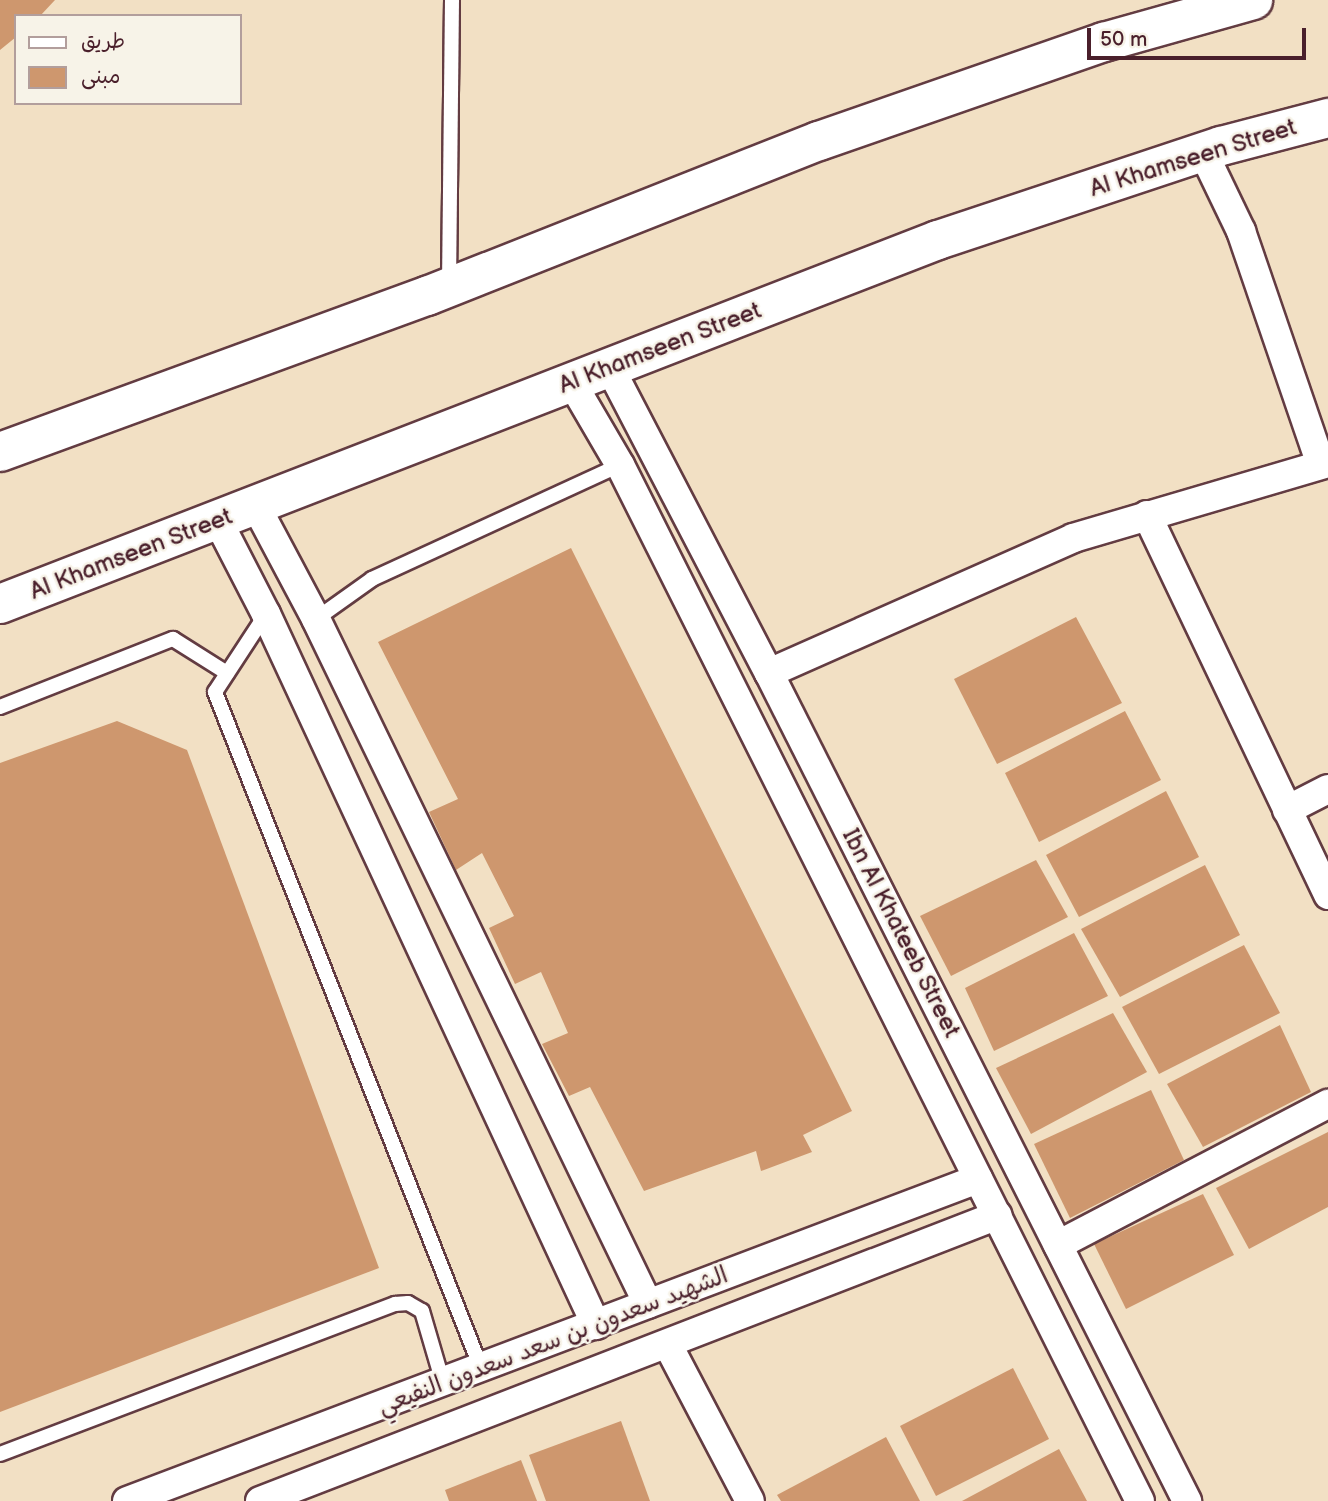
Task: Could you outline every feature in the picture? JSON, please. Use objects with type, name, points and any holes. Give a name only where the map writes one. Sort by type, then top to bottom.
[{"type":"street","points":[[0,452],[449,287],[819,141],[1104,42],[1253,0]]},
{"type":"street","name":"Al Khamseen Street","points":[[0,604],[938,240],[1203,152],[1328,118]]},
{"type":"street","points":[[769,673],[1073,538],[1325,463],[1241,231],[1203,152]]},
{"type":"street","name":"Ibn Al Khateeb Street","points":[[610,368],[769,673],[1187,1501]]},
{"type":"street","name":"Ibn Al Khateeb Street","points":[[572,383],[621,465],[1140,1501]]},
{"type":"street","points":[[256,506],[316,619],[648,1304]]},
{"type":"street","points":[[1147,515],[1328,895]]},
{"type":"street","points":[[218,521],[266,614],[596,1325]]},
{"type":"street","points":[[1287,810],[1328,789]]},
{"type":"street","points":[[1058,1245],[1328,1104]]},
{"type":"street","name":"الشهيد سعدون بن سعد سعدون النفيعي","points":[[127,1501],[978,1179]]},
{"type":"street","name":"الشهيد سعدون بن سعد سعدون النفيعي","points":[[260,1501],[998,1215]]},
{"type":"street","points":[[668,1345],[750,1501]]},
{"type":"lane","points":[[449,287],[452,0]]},
{"type":"lane","points":[[316,619],[372,579],[621,465]]},
{"type":"lane","points":[[266,614],[215,692],[481,1368]]},
{"type":"lane","points":[[0,706],[173,639],[227,673]]},
{"type":"lane","points":[[0,1454],[395,1304],[408,1303],[422,1311],[443,1383]]},
{"type":"building","points":[[0,0],[55,0],[42,14],[14,14],[14,39],[0,50]]},
{"type":"building","points":[[571,548],[852,1111],[803,1135],[812,1152],[761,1171],[756,1151],[644,1191],[590,1087],[569,1096],[542,1044],[568,1033],[541,972],[515,984],[489,928],[514,916],[482,853],[456,870],[429,812],[458,799],[378,642]]},
{"type":"building","points":[[1076,617],[1122,703],[997,764],[954,679]]},
{"type":"building","points":[[1125,711],[1161,780],[1039,842],[1005,773]]},
{"type":"building","points":[[117,721],[187,750],[379,1268],[0,1412],[0,763]]},
{"type":"building","points":[[1166,791],[1199,857],[1079,917],[1046,855]]},
{"type":"building","points":[[1036,860],[1068,917],[951,976],[920,916]]},
{"type":"building","points":[[1205,865],[1240,935],[1120,997],[1081,929]]},
{"type":"building","points":[[1074,933],[1108,996],[994,1051],[965,988]]},
{"type":"building","points":[[1244,945],[1280,1013],[1159,1074],[1122,1007]]},
{"type":"building","points":[[1113,1013],[1147,1072],[1031,1134],[996,1068]]},
{"type":"building","points":[[1280,1025],[1311,1092],[1203,1147],[1167,1084]]},
{"type":"building","points":[[1151,1090],[1184,1160],[1070,1218],[1034,1144]]},
{"type":"building","points":[[1328,1132],[1328,1207],[1249,1249],[1216,1188]]},
{"type":"building","points":[[1203,1194],[1234,1255],[1126,1309],[1094,1244]]},
{"type":"building","points":[[1013,1368],[1049,1439],[936,1496],[900,1426]]},
{"type":"building","points":[[621,1421],[650,1501],[546,1501],[529,1455]]},
{"type":"building","points":[[886,1437],[920,1501],[781,1501],[777,1495]]},
{"type":"building","points":[[1059,1449],[1087,1501],[962,1501]]},
{"type":"building","points":[[521,1460],[537,1501],[449,1501],[445,1490]]}]
